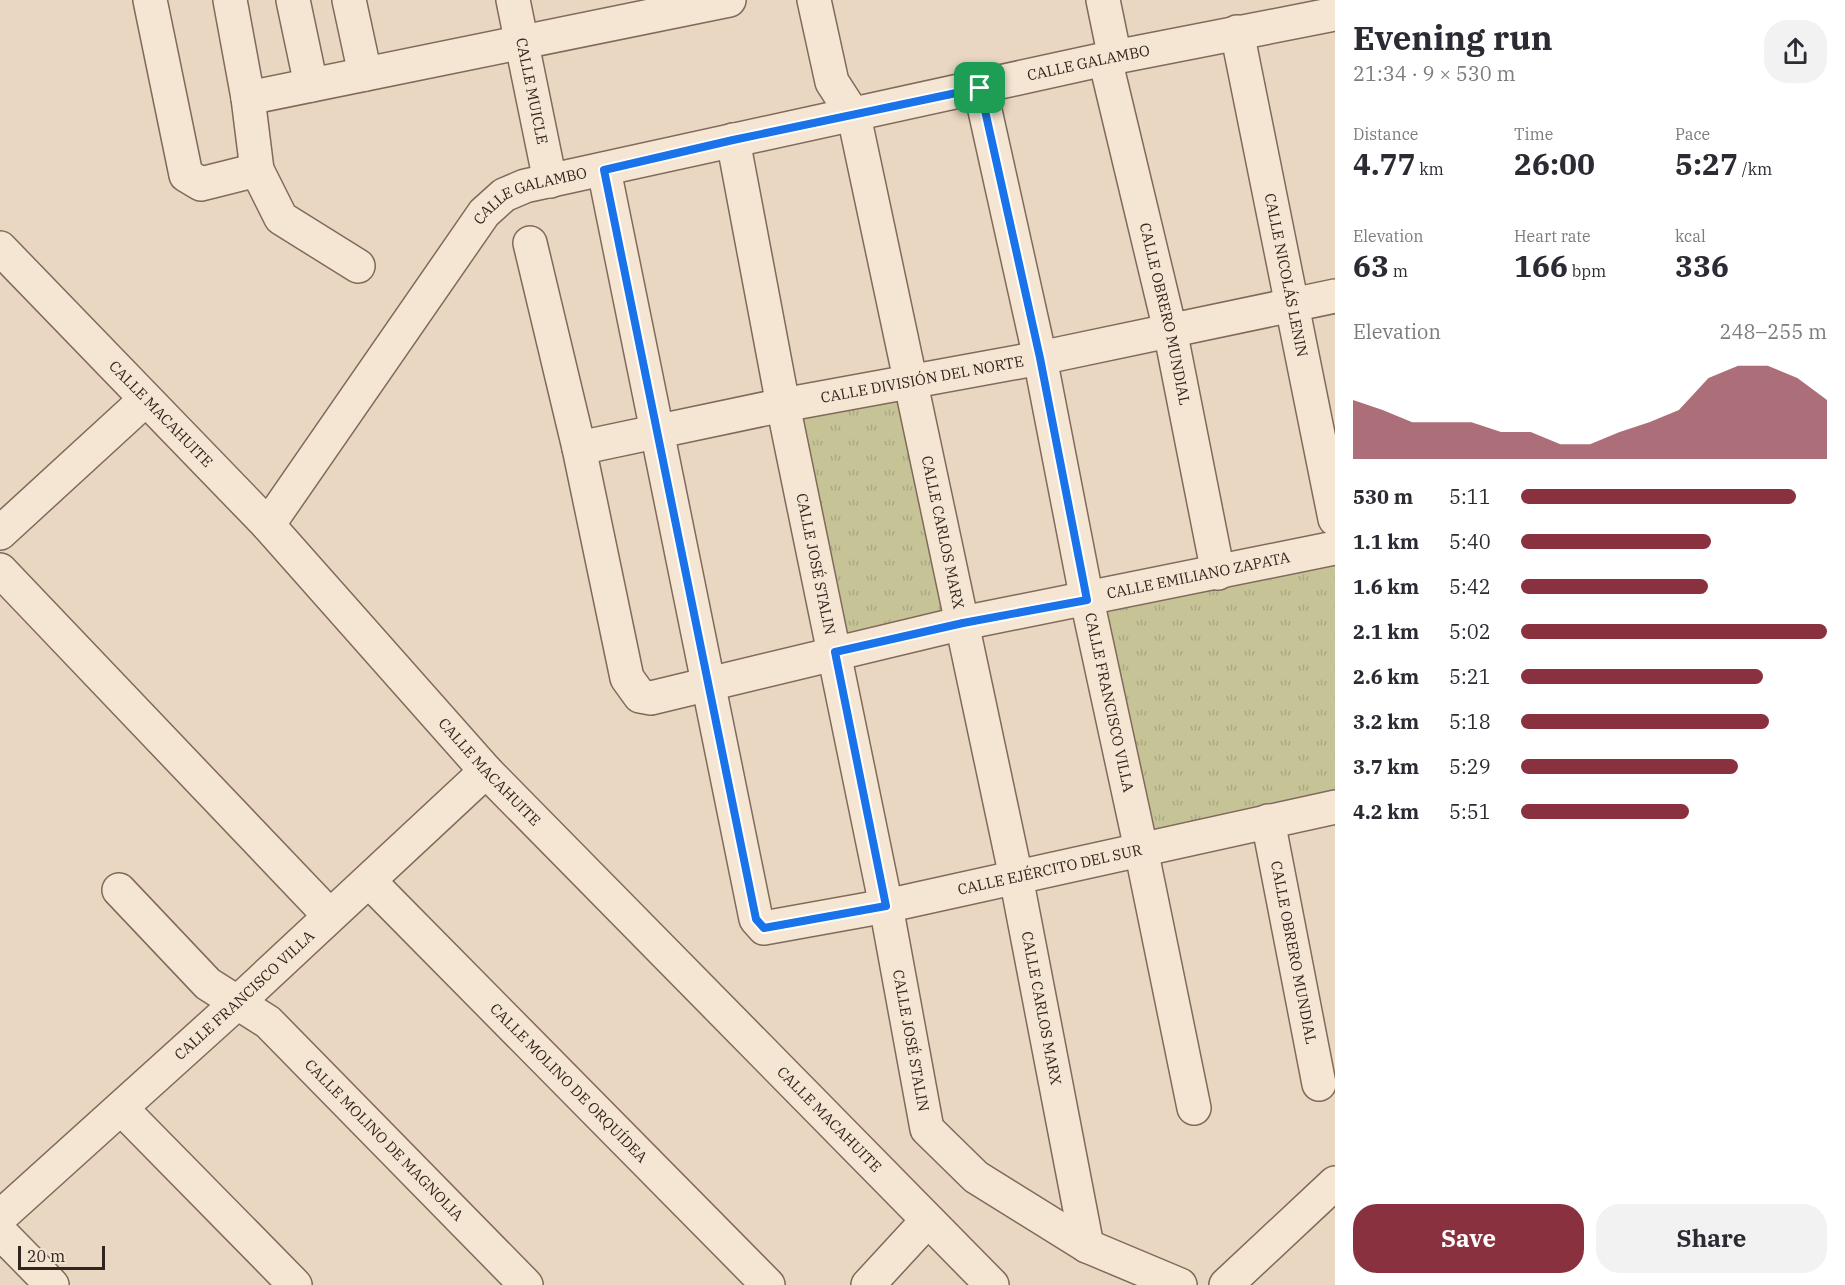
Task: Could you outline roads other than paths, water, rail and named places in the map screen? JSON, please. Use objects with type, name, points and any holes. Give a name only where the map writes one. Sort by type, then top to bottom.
[{"type":"street","points":[[150,0],[186,175],[201,184],[257,170]]},
{"type":"street","points":[[230,0],[248,98],[257,170],[281,218],[358,266]]},
{"type":"street","points":[[292,0],[311,85]]},
{"type":"street","points":[[349,0],[365,74]]},
{"type":"street","name":"CALLE MUICLE","points":[[513,0],[550,181]]},
{"type":"street","points":[[248,98],[729,0]]},
{"type":"street","points":[[814,0],[832,82],[854,116]]},
{"type":"street","name":"CALLE OBRERO MUNDIAL","points":[[1103,0],[1110,58],[1170,330],[1218,573]]},
{"type":"street","name":"CALLE GALAMBO","points":[[268,525],[484,213],[504,195],[525,186],[733,140],[854,116],[1110,58],[1335,14]]},
{"type":"street","name":"CALLE NICOLÁS LENIN","points":[[1237,32],[1290,305],[1335,519]]},
{"type":"street","name":"CALLE FRANCISCO VILLA","points":[[980,88],[1040,358],[1087,600],[1194,1108]]},
{"type":"street","name":"CALLE CARLOS MARX","points":[[854,116],[1016,877],[1087,1246]]},
{"type":"street","name":"CALLE JOSÉ STALIN","points":[[733,140],[783,405],[886,906],[927,1129],[976,1177],[1087,1246]]},
{"type":"street","points":[[604,170],[710,682]]},
{"type":"street","points":[[530,243],[579,448]]},
{"type":"street","name":"CALLE MACAHUITE","points":[[0,248],[268,525],[486,771],[992,1285]]},
{"type":"street","name":"CALLE DIVISIÓN DEL NORTE","points":[[579,448],[783,405],[1040,358],[1335,296]]},
{"type":"street","points":[[0,533],[145,400]]},
{"type":"street","name":"CALLE EMILIANO ZAPATA","points":[[579,448],[627,678],[640,696],[651,698],[963,623],[1087,600],[1335,548]]},
{"type":"street","points":[[0,570],[329,915]]},
{"type":"street","name":"CALLE EJÉRCITO DEL SUR","points":[[710,682],[756,919],[764,928],[886,906],[1335,807]]},
{"type":"street","name":"CALLE FRANCISCO VILLA","points":[[0,1217],[237,1003],[486,771]]},
{"type":"street","name":"CALLE OBRERO MUNDIAL","points":[[1268,821],[1319,1084]]},
{"type":"street","name":"CALLE MOLINO DE ORQUÍDEA","points":[[369,880],[768,1285]]},
{"type":"street","name":"CALLE MOLINO DE MAGNOLIA","points":[[119,890],[208,984],[268,1022],[526,1285]]},
{"type":"street","points":[[122,1108],[295,1285]]},
{"type":"street","points":[[1226,1285],[1335,1183]]},
{"type":"street","points":[[868,1285],[927,1221]]},
{"type":"street","points":[[0,1232],[52,1285]]},
{"type":"street","points":[[1087,1246],[1180,1285]]}]
